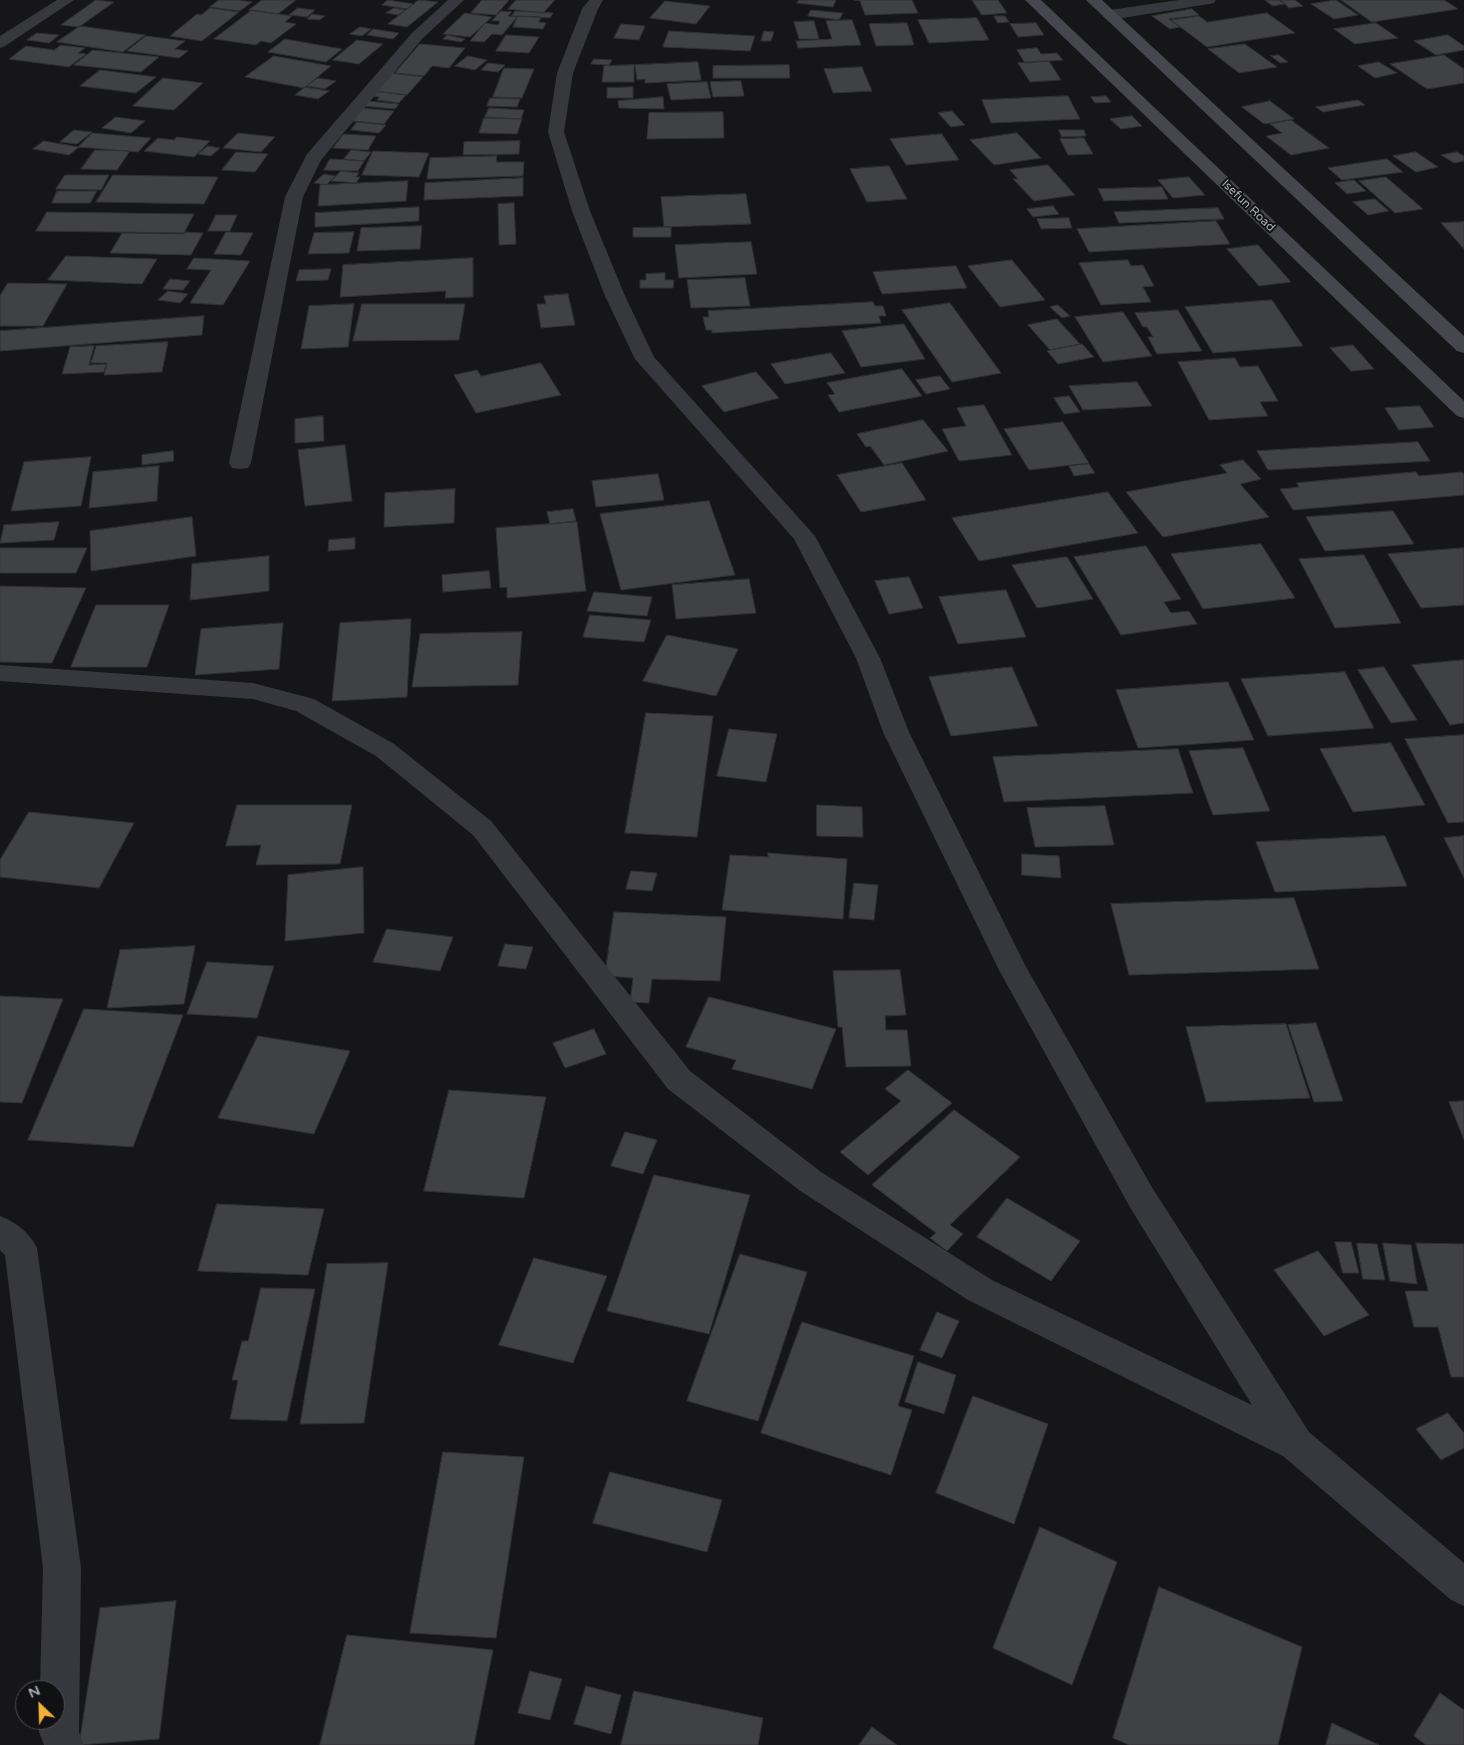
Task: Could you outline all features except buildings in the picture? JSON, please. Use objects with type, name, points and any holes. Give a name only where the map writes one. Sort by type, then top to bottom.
[{"type":"street","points":[[0,44],[67,0]]},
{"type":"street","points":[[240,463],[294,197],[313,158],[417,36],[457,0]]},
{"type":"street","points":[[596,0],[590,9],[565,73],[556,132],[581,211],[615,296],[644,359],[804,536],[868,658],[896,732],[1013,970],[1142,1199],[1296,1444]]},
{"type":"street","name":"Isefun Road","points":[[1032,0],[1464,412]]},
{"type":"street","points":[[1093,0],[1464,347]]},
{"type":"street","points":[[1110,15],[1209,0]]},
{"type":"street","points":[[0,673],[253,691],[304,704],[385,750],[482,828],[679,1080],[810,1181],[980,1290],[1296,1444],[1464,1587]]},
{"type":"street","points":[[0,1230],[21,1248],[62,1568],[59,1732],[64,1745]]}]
